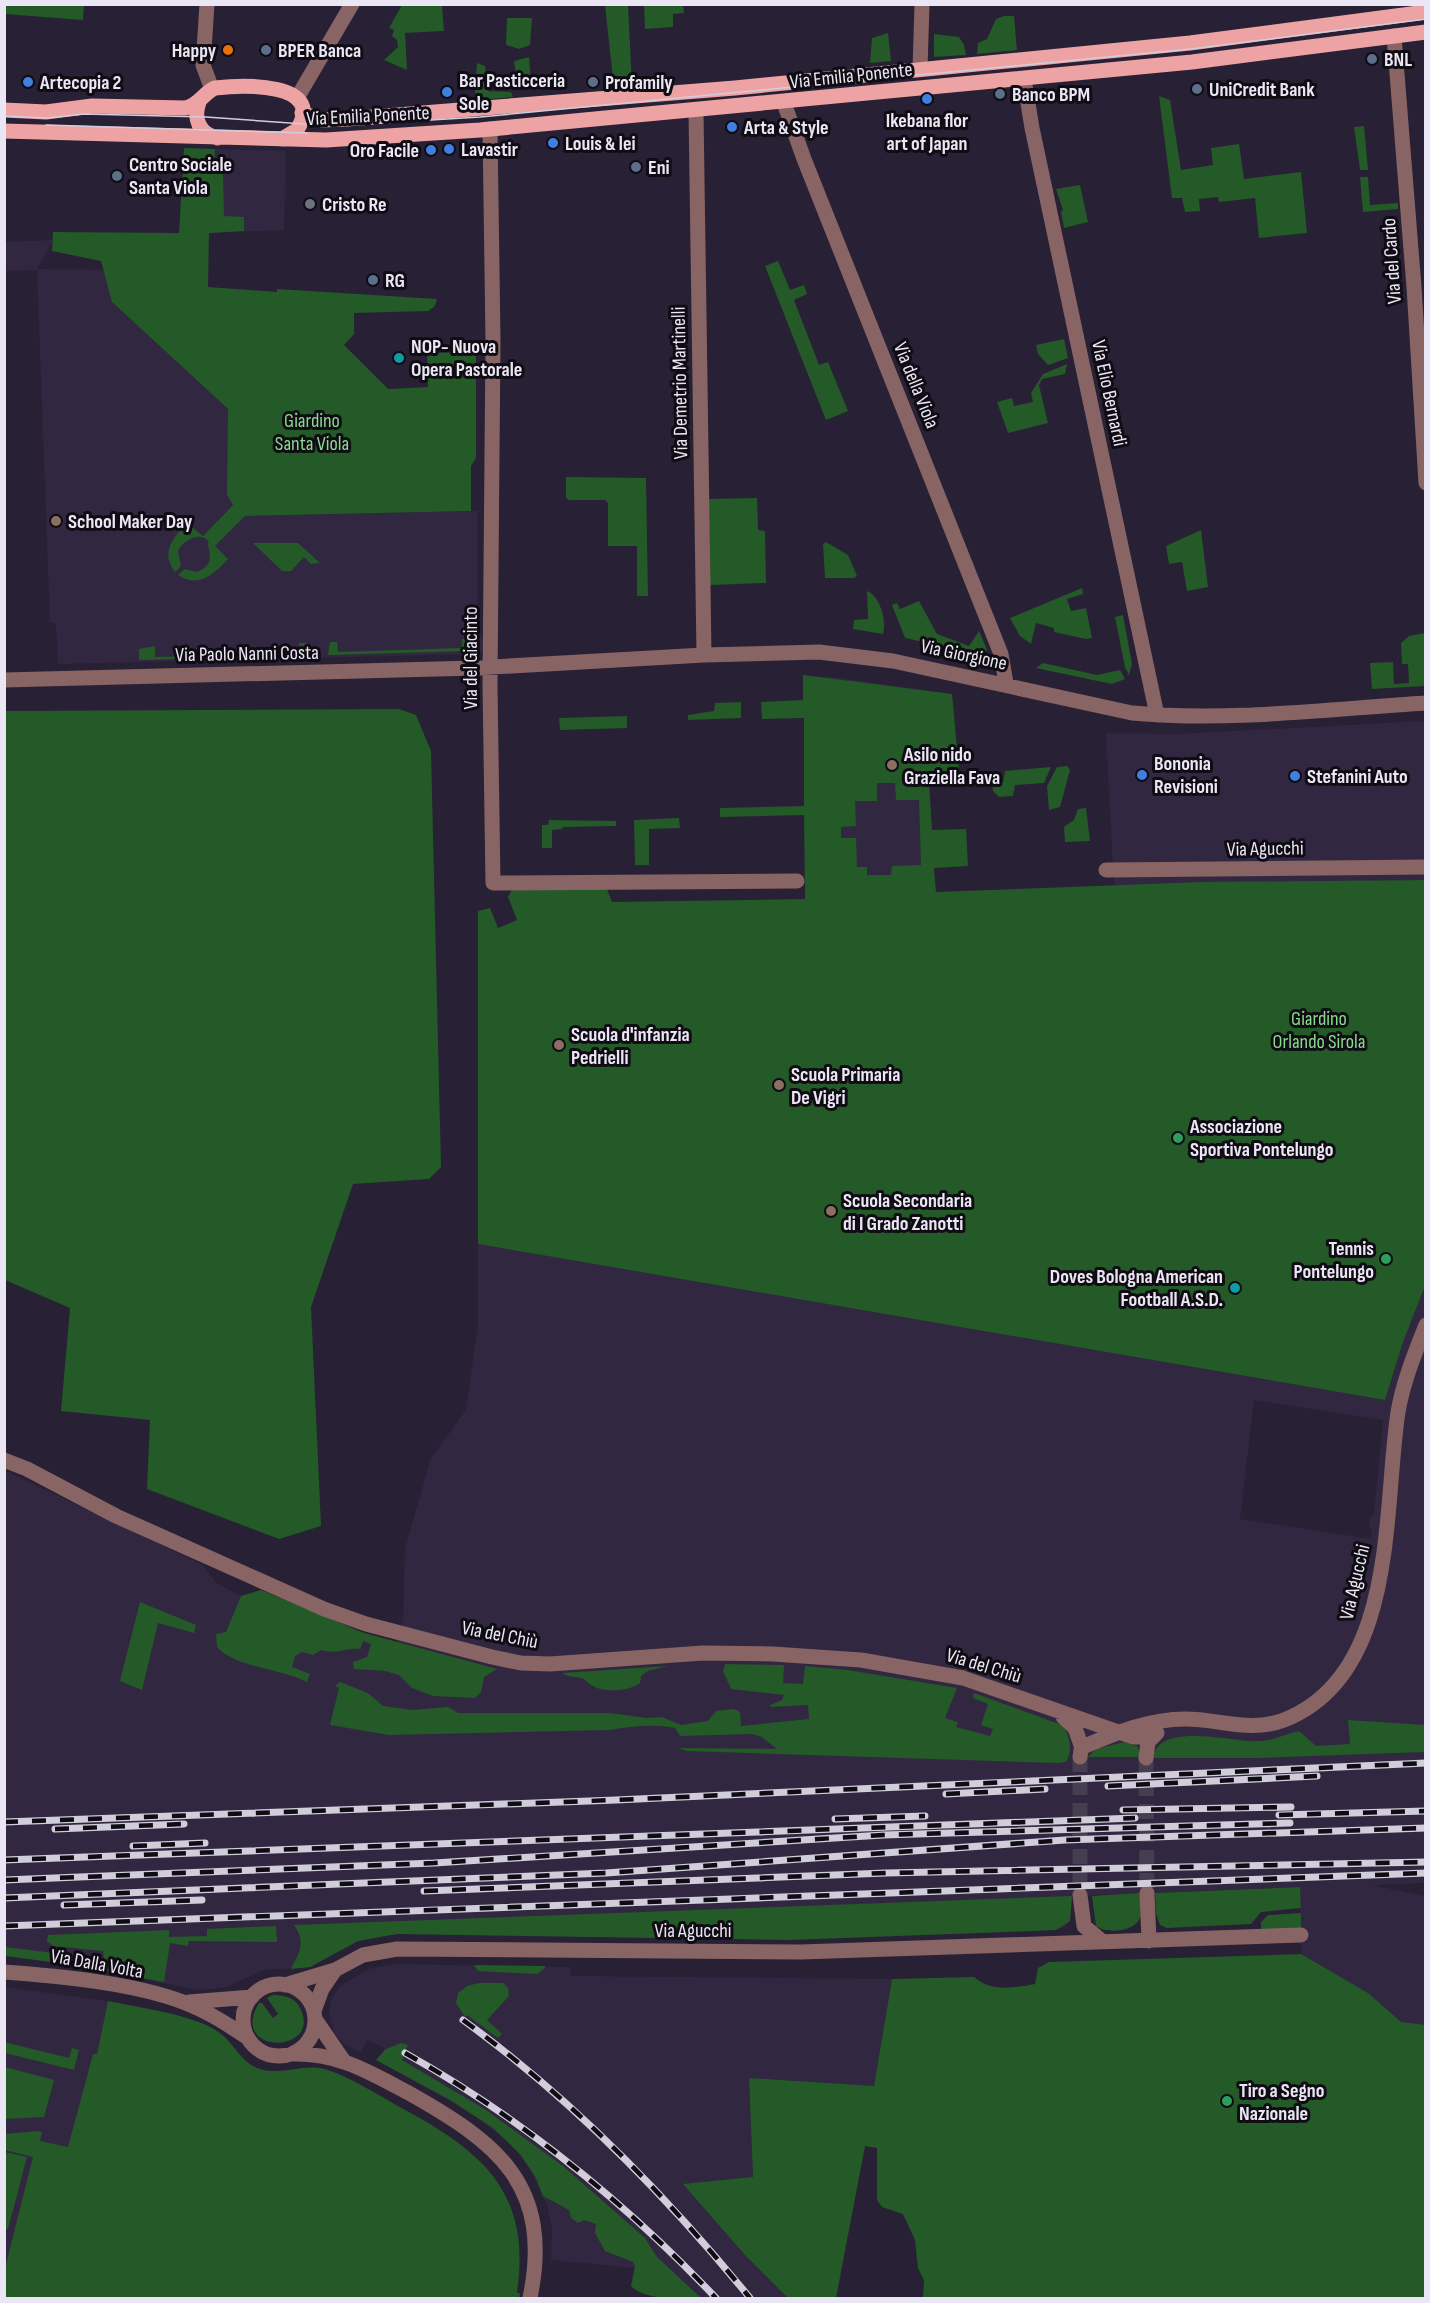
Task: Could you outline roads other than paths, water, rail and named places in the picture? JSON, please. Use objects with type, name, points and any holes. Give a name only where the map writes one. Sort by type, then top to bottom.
[{"type":"main road","name":"Via Emilia Ponente","points":[[302,113],[314,118],[330,120],[479,110],[1201,42],[1425,12]]},
{"type":"main road","name":"Via Emilia Ponente","points":[[4,131],[326,140],[490,129],[784,103],[1232,58],[1425,32]]},
{"type":"main road","name":"Via Emilia Ponente","points":[[212,89],[280,88],[297,98],[302,113],[297,130],[279,140]]},
{"type":"main road","points":[[4,110],[46,112],[92,106],[190,108],[212,89]]},
{"type":"main road","points":[[199,102],[196,113],[200,127],[205,133],[219,138]]},
{"type":"street","points":[[207,4],[203,65],[212,89]]},
{"type":"street","points":[[297,98],[352,4]]},
{"type":"street","points":[[920,69],[922,4]]},
{"type":"street","name":"Via del Cardo","points":[[1394,36],[1414,287],[1425,483]]},
{"type":"street","name":"Via Elio Bernardi","points":[[1024,78],[1034,140],[1157,715]]},
{"type":"street","name":"Via della Viola","points":[[784,103],[804,159],[1001,654],[1006,684]]},
{"type":"street","name":"Via Demetrio Martinelli","points":[[696,111],[704,655]]},
{"type":"street","name":"Via del Giacinto","points":[[490,129],[493,285],[490,667],[493,883],[797,880]]},
{"type":"street","name":"Via Giorgione","points":[[490,667],[704,655],[837,653],[894,661],[1132,713],[1220,716],[1425,703]]},
{"type":"street","name":"Via Paolo Nanni Costa","points":[[4,680],[490,667]]},
{"type":"street","name":"Via Agucchi","points":[[1106,870],[1425,867]]},
{"type":"street","name":"Via Agucchi","points":[[1081,1753],[1120,1732],[1151,1722],[1187,1719],[1248,1727],[1281,1721],[1318,1701],[1331,1690],[1351,1665],[1367,1622],[1384,1553],[1401,1399],[1425,1325]]},
{"type":"street","name":"Via del Chiù","points":[[4,1460],[27,1469],[116,1516],[331,1612],[492,1657],[542,1664],[732,1653],[861,1660],[963,1678],[1055,1712],[1120,1732]]},
{"type":"street","name":"Via del Chiù","points":[[1055,1712],[1075,1728],[1081,1753]]},
{"type":"street","points":[[1120,1732],[1139,1738],[1152,1737],[1187,1719]]},
{"type":"street","points":[[1146,1758],[1146,1747],[1152,1737]]},
{"type":"street","points":[[1147,1893],[1149,1941]]},
{"type":"street","points":[[1080,1895],[1082,1919],[1088,1931],[1103,1942]]},
{"type":"street","points":[[1056,1944],[1070,1937],[1082,1919]]},
{"type":"street","name":"Via Agucchi","points":[[285,1985],[335,1970],[363,1955],[403,1948],[801,1952],[1301,1935]]},
{"type":"street","points":[[292,2054],[308,2042],[322,1989],[335,1970]]},
{"type":"street","name":"Via Dalla Volta","points":[[4,1972],[91,1982],[182,2001],[211,2002],[252,1997]]},
{"type":"street","points":[[343,2060],[304,1994],[285,1985],[268,1986],[252,1997],[244,2012],[248,2038],[267,2055],[322,2055],[343,2060],[427,2103],[466,2128],[490,2147],[510,2168],[524,2194],[533,2222],[536,2262],[530,2298]]},
{"type":"street","name":"Via Dalla Volta","points":[[182,2001],[219,2019],[248,2038]]},
{"type":"tunnel","points":[[1080,1757],[1080,1895]]},
{"type":"tunnel","points":[[1146,1758],[1147,1893]]},
{"type":"tram line","points":[[4,116],[47,118],[84,114],[206,117],[333,126],[480,117],[1191,49],[1426,19]]},
{"type":"tram line","points":[[46,125],[307,133]]},
{"type":"railway","points":[[4,1822],[616,1800],[1426,1763]]},
{"type":"railway","points":[[1108,1786],[1317,1776]]},
{"type":"railway","points":[[946,1794],[1045,1789]]},
{"type":"railway","points":[[1123,1810],[1291,1807]]},
{"type":"railway","points":[[1279,1815],[1426,1811]]},
{"type":"railway","points":[[835,1819],[925,1816]]},
{"type":"railway","points":[[4,1860],[1135,1818]]},
{"type":"railway","points":[[4,1880],[434,1863],[883,1835],[1290,1823]]},
{"type":"railway","points":[[55,1829],[184,1824]]},
{"type":"railway","points":[[4,1898],[606,1873],[1065,1840],[1426,1828]]},
{"type":"railway","points":[[133,1846],[205,1843]]},
{"type":"railway","points":[[424,1891],[886,1873],[1426,1862]]},
{"type":"railway","points":[[4,1926],[1426,1873]]},
{"type":"railway","points":[[64,1905],[202,1900]]},
{"type":"railway","points":[[463,2020],[542,2082],[616,2150],[685,2222],[750,2298]]},
{"type":"railway","points":[[405,2053],[490,2105],[570,2164],[645,2228],[716,2298]]},
{"type":"place","name":"Happy","points":[[228,50]]},
{"type":"place","name":"BPER Banca","points":[[266,50]]},
{"type":"place","name":"BNL","points":[[1372,59]]},
{"type":"place","name":"Artecopia 2","points":[[28,82]]},
{"type":"place","name":"Profamily","points":[[593,82]]},
{"type":"place","name":"UniCredit Bank","points":[[1197,89]]},
{"type":"place","name":"Bar Pasticceria Sole","points":[[447,92]]},
{"type":"place","name":"Banco BPM","points":[[1000,94]]},
{"type":"place","name":"Ikebana flor art of Japan","points":[[927,99]]},
{"type":"place","name":"Arta & Style","points":[[732,127]]},
{"type":"place","name":"Louis & lei","points":[[553,143]]},
{"type":"place","name":"Lavastir","points":[[449,149]]},
{"type":"place","name":"Oro Facile","points":[[431,150]]},
{"type":"place","name":"Eni","points":[[636,167]]},
{"type":"place","name":"Centro Sociale Santa Viola","points":[[117,176]]},
{"type":"place","name":"Cristo Re","points":[[310,204]]},
{"type":"place","name":"RG","points":[[373,280]]},
{"type":"place","name":"NOP- Nuova Opera Pastorale","points":[[399,358]]},
{"type":"place","name":"School Maker Day","points":[[56,521]]},
{"type":"place","name":"Asilo nido Graziella Fava","points":[[892,765]]},
{"type":"place","name":"Bononia Revisioni","points":[[1142,775]]},
{"type":"place","name":"Stefanini Auto","points":[[1295,776]]},
{"type":"place","name":"Scuola d'infanzia Pedrielli","points":[[559,1045]]},
{"type":"place","name":"Scuola Primaria De Vigri","points":[[779,1085]]},
{"type":"place","name":"Associazione Sportiva Pontelungo","points":[[1178,1138]]},
{"type":"place","name":"Scuola Secondaria di I Grado Zanotti","points":[[831,1211]]},
{"type":"place","name":"Tennis Pontelungo","points":[[1386,1259]]},
{"type":"place","name":"Doves Bologna American Football A.S.D.","points":[[1235,1288]]},
{"type":"place","name":"Tiro a Segno Nazionale","points":[[1227,2101]]},
{"type":"park label","name":"Giardino Santa Viola","points":[[312,432]]},
{"type":"park label","name":"Giardino Orlando Sirola","points":[[1319,1030]]}]
